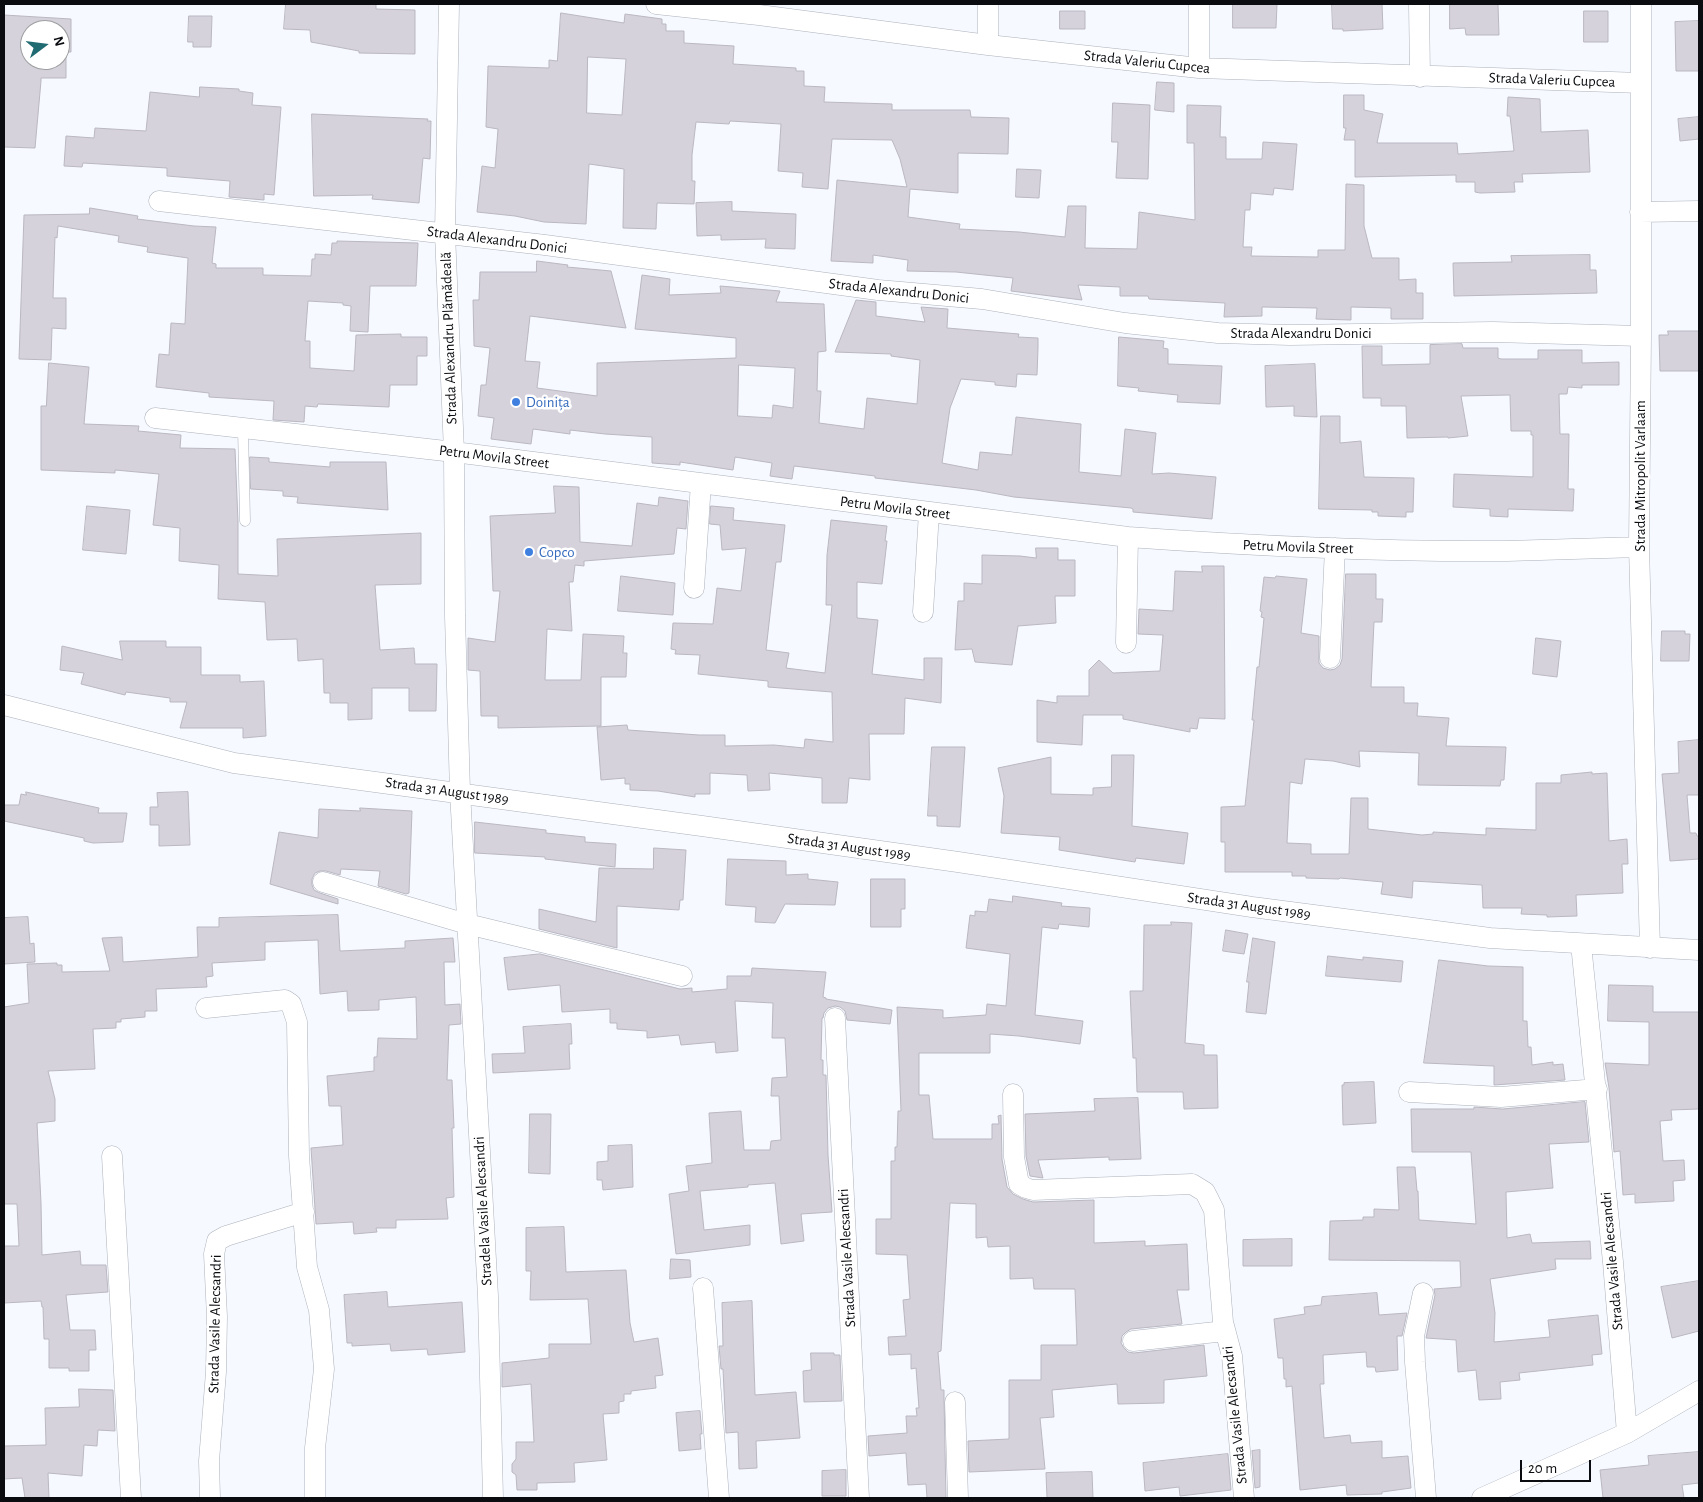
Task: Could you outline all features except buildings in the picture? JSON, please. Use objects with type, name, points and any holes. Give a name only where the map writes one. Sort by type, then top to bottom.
[{"type":"street","name":"Strada Alexandru Plămădeală","points":[[449,4],[445,233],[454,452],[455,616],[460,792]]},
{"type":"street","name":"Strada Valeriu Cupcea","points":[[656,4],[759,10],[988,45],[1199,68],[1420,77],[1642,83]]},
{"type":"street","points":[[988,4],[988,45]]},
{"type":"street","points":[[1199,4],[1199,68]]},
{"type":"street","points":[[1419,4],[1420,77]]},
{"type":"street","name":"Strada Mitropolit Varlaam","points":[[1641,4],[1639,547],[1650,948]]},
{"type":"street","name":"Strada Alexandru Donici","points":[[160,201],[445,233],[878,290],[982,300],[1125,324],[1218,333],[1290,335],[1493,332],[1641,336]]},
{"type":"street","points":[[1640,212],[1699,211]]},
{"type":"street","name":"Petru Movila Street","points":[[155,418],[454,452],[1128,537],[1234,545],[1335,548],[1506,551],[1639,547]]},
{"type":"street","points":[[694,588],[701,483]]},
{"type":"street","points":[[923,612],[928,512]]},
{"type":"street","points":[[1126,643],[1128,537]]},
{"type":"street","points":[[1330,658],[1335,548]]},
{"type":"street","name":"Strada 31 August 1989","points":[[4,705],[234,763],[460,792],[948,861],[1252,908],[1490,938],[1699,950]]},
{"type":"street","name":"Stradela Vasile Alecsandri","points":[[460,792],[488,1296],[493,1498]]},
{"type":"street","points":[[324,882],[467,924],[682,976]]},
{"type":"street","name":"Strada Vasile Alecsandri","points":[[1581,944],[1597,1089],[1626,1433]]},
{"type":"street","points":[[206,1008],[285,1000],[291,1004],[297,1022],[299,1156],[307,1267],[319,1310],[324,1369],[315,1448],[315,1498]]},
{"type":"street","name":"Strada Vasile Alecsandri","points":[[836,1018],[859,1498]]},
{"type":"street","points":[[1409,1092],[1501,1096],[1597,1089]]},
{"type":"street","name":"Strada Vasile Alecsandri","points":[[1013,1094],[1014,1157],[1020,1184],[1026,1188],[1192,1184],[1205,1192],[1214,1210],[1225,1331],[1232,1356],[1244,1498]]},
{"type":"street","points":[[112,1156],[131,1498]]},
{"type":"street","name":"Strada Vasile Alecsandri","points":[[210,1498],[209,1461],[216,1372],[214,1254],[217,1241],[226,1236],[304,1212]]},
{"type":"street","points":[[703,1288],[719,1498]]},
{"type":"street","points":[[1423,1293],[1414,1336],[1426,1498]]},
{"type":"street","name":"Strada Vasile Alecsandri","points":[[1134,1341],[1225,1331]]},
{"type":"street","points":[[1483,1498],[1626,1433],[1699,1391]]},
{"type":"street","points":[[955,1402],[958,1498]]},
{"type":"lane","points":[[243,428],[245,521]]},
{"type":"place","name":"Doinița","points":[[516,402]]},
{"type":"place","name":"Copco","points":[[529,552]]}]
